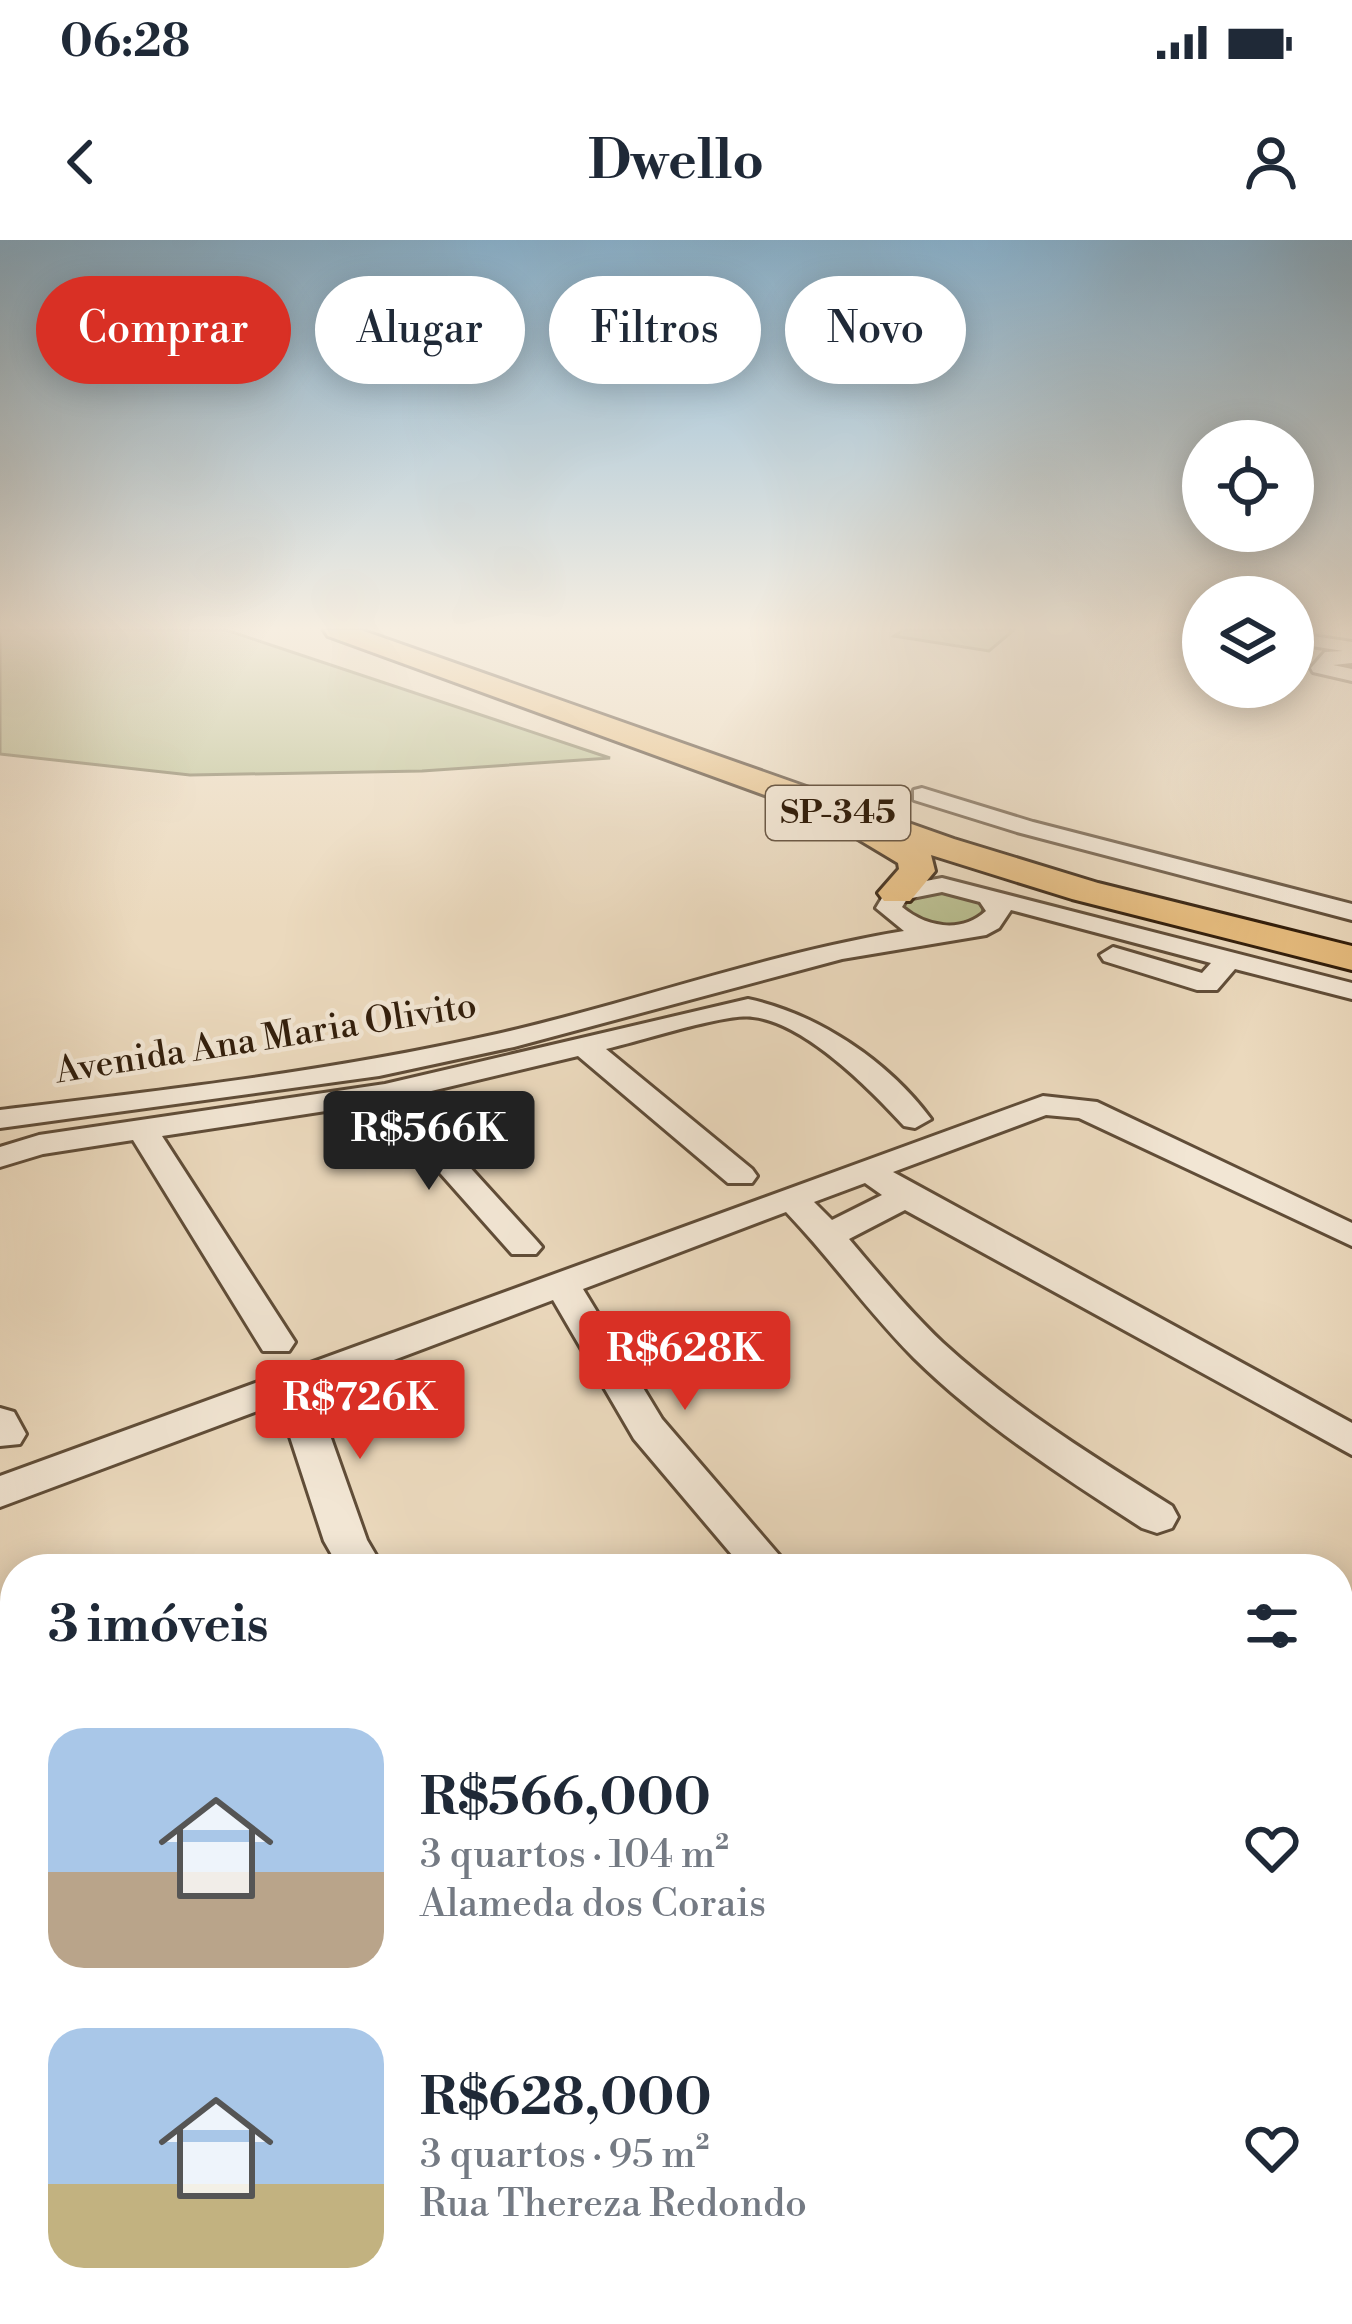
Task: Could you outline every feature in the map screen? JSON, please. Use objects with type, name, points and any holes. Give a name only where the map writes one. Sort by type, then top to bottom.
[{"type":"highway","name":"SP-345","points":[[604,727],[791,796],[1085,891],[1352,958]]},
{"type":"highway","name":"SP-345","points":[[646,727],[879,810],[1140,888],[1352,941]]},
{"type":"highway","points":[[791,796],[907,850],[916,860],[917,872],[893,901]]},
{"type":"highway","points":[[1140,888],[1352,926]]},
{"type":"street","points":[[922,795],[1024,827],[1352,912]]},
{"type":"street","points":[[956,932],[904,923],[893,901],[943,885],[992,909],[1060,916],[1124,933],[1094,950],[1207,984],[1227,962],[1352,991]]},
{"type":"street","name":"Avenida Ana Maria Olivito","points":[[821,955],[868,932],[893,901]]},
{"type":"street","name":"Avenida Ana Maria Olivito","points":[[0,1119],[373,1069],[526,1036],[882,940],[956,932],[992,909]]},
{"type":"street","name":"Avenida Ana Maria Olivito","points":[[0,1157],[39,1145],[385,1093],[721,1010],[769,1009],[887,1089],[915,1119]]},
{"type":"street","points":[[584,1046],[740,1176]]},
{"type":"street","points":[[385,1093],[524,1247]]},
{"type":"street","points":[[0,1492],[1043,1105],[1086,1109],[1352,1236]]},
{"type":"street","points":[[144,1132],[276,1342]]},
{"type":"street","points":[[870,1171],[905,1196],[1352,1441]]},
{"type":"street","points":[[830,1235],[905,1196]]},
{"type":"street","points":[[790,1198],[830,1235],[923,1346],[1014,1426],[1157,1517]]},
{"type":"street","points":[[563,1286],[649,1429],[756,1554]]},
{"type":"street","points":[[293,1385],[353,1554]]},
{"type":"green space","points":[[0,727],[518,727],[610,758],[422,771],[190,775],[0,754]]},
{"type":"green space","points":[[941,889],[976,899],[983,908],[981,917],[935,925],[914,919],[897,903]]}]
